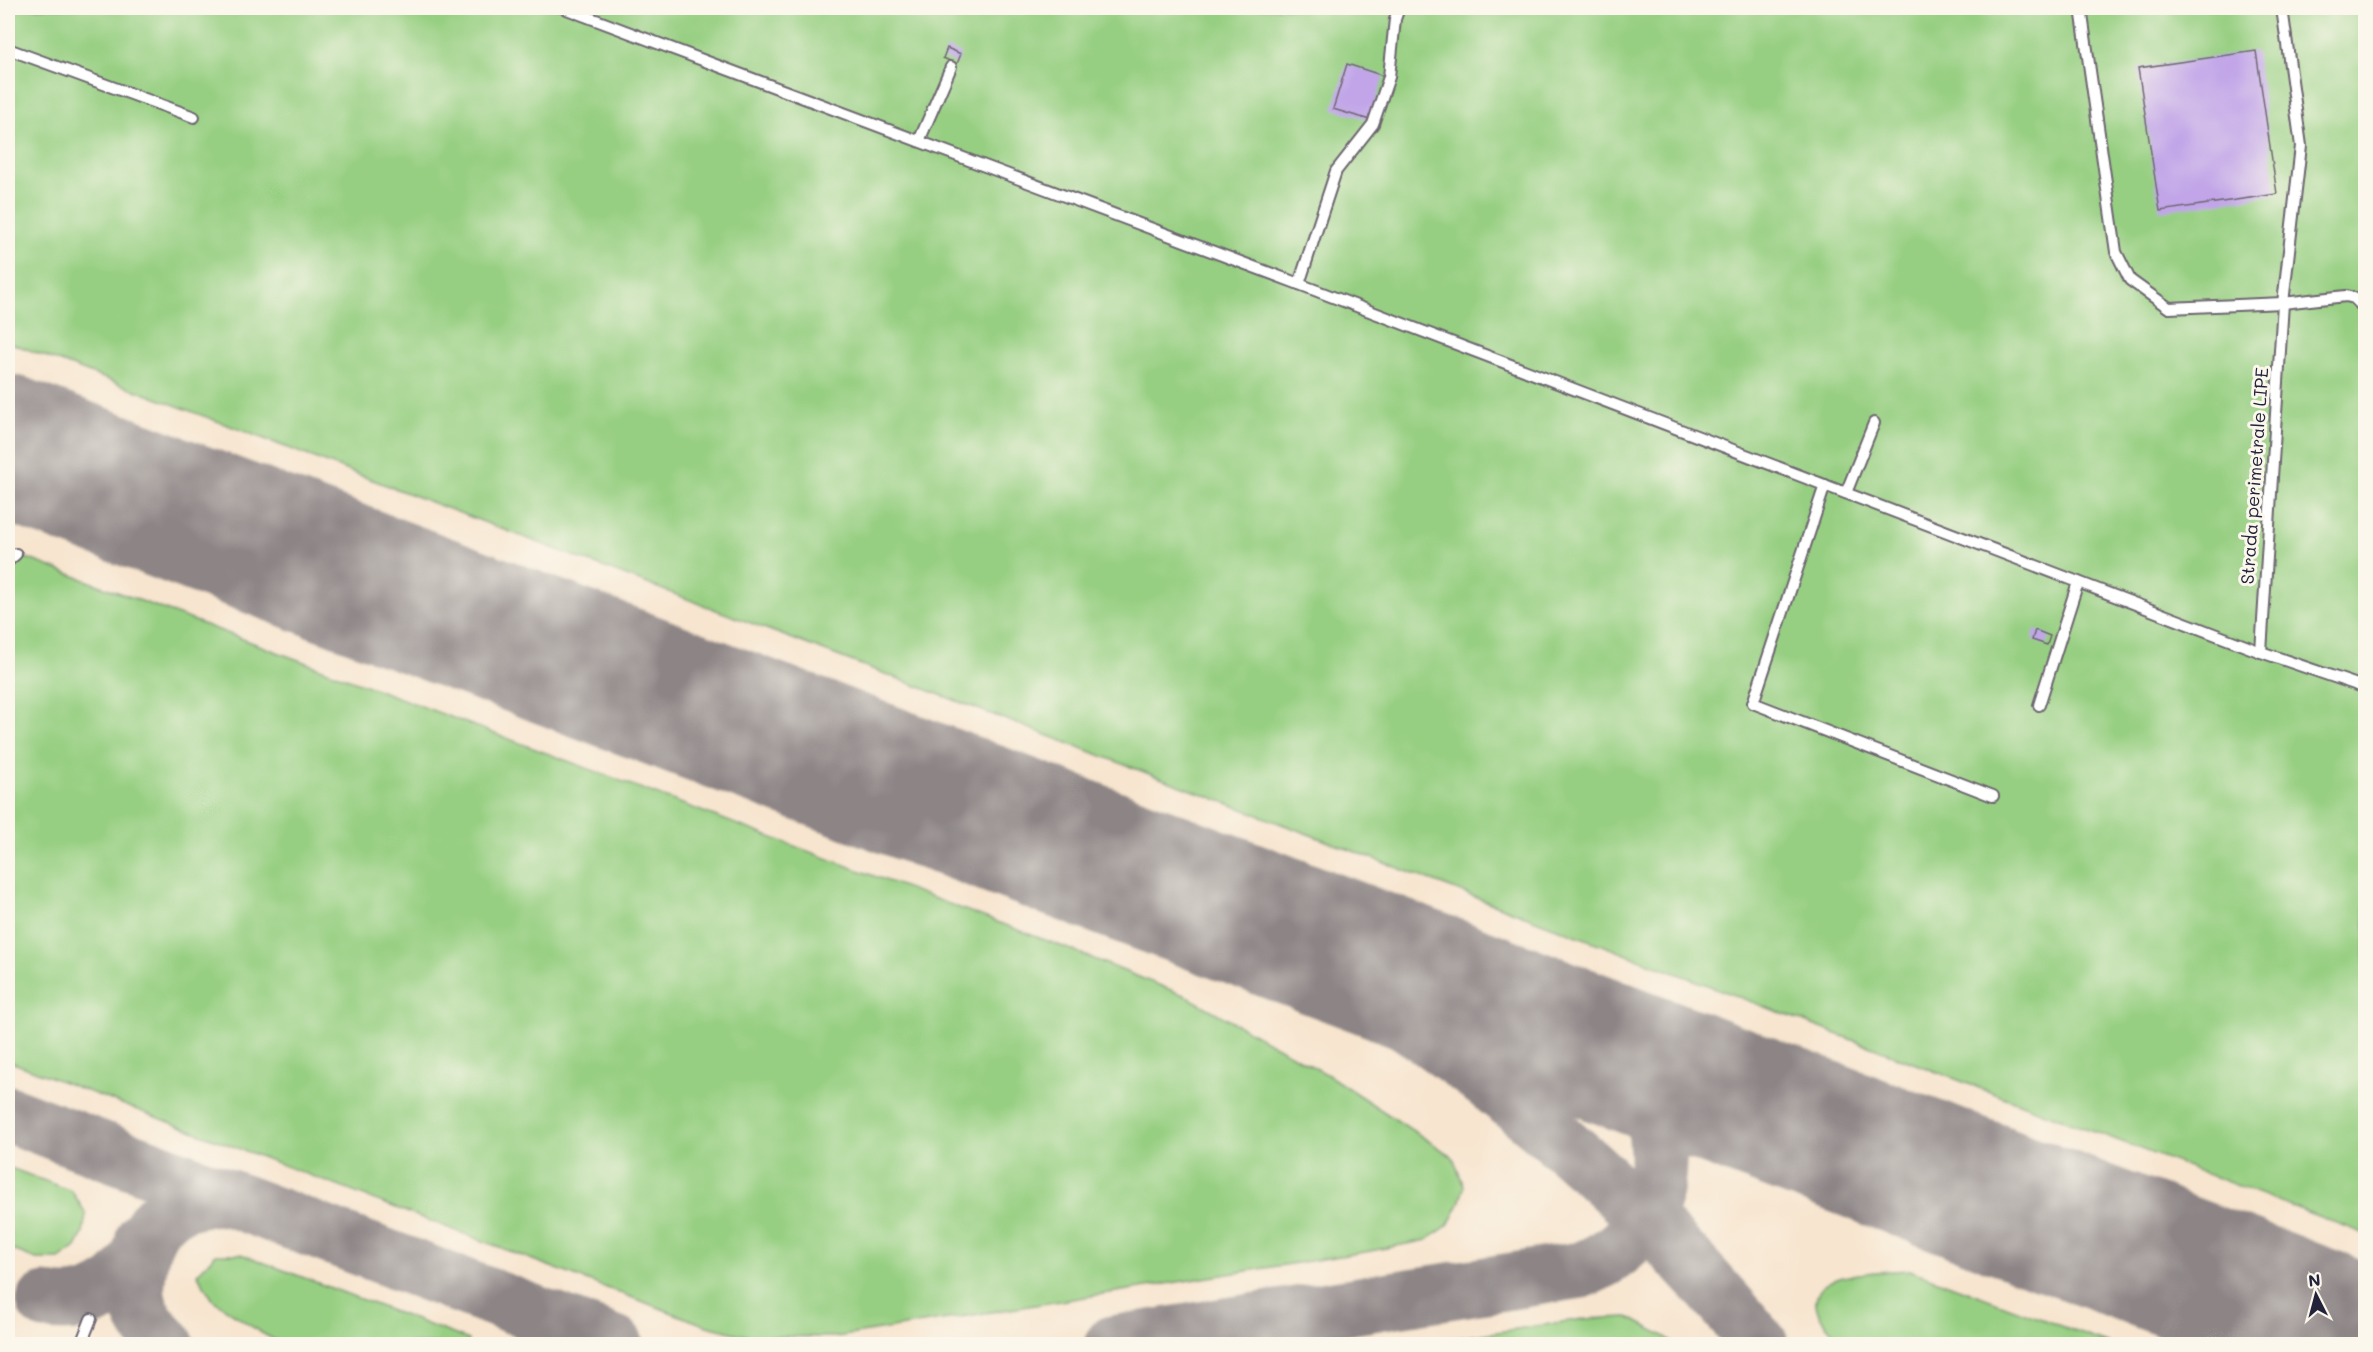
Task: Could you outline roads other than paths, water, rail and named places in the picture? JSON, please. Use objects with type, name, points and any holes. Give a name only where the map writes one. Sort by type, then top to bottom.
[{"type":"lane","points":[[564,8],[1299,284],[2078,582],[2366,688]]},
{"type":"lane","points":[[1299,284],[1336,171],[1373,124],[1389,77],[1395,19],[1399,8]]},
{"type":"lane","points":[[2081,8],[2116,252],[2130,280],[2169,308],[2283,303],[2346,296],[2354,298],[2366,310]]},
{"type":"lane","name":"Strada perimetrale LIPE","points":[[2261,651],[2283,303],[2301,146],[2282,8]]},
{"type":"lane","points":[[8,49],[194,117]]},
{"type":"lane","points":[[919,141],[951,67]]},
{"type":"lane","points":[[1846,493],[1874,423]]},
{"type":"lane","points":[[1825,485],[1753,703],[1993,796]]},
{"type":"lane","points":[[2039,705],[2078,582]]},
{"type":"lane","points":[[81,1344],[91,1318]]}]
